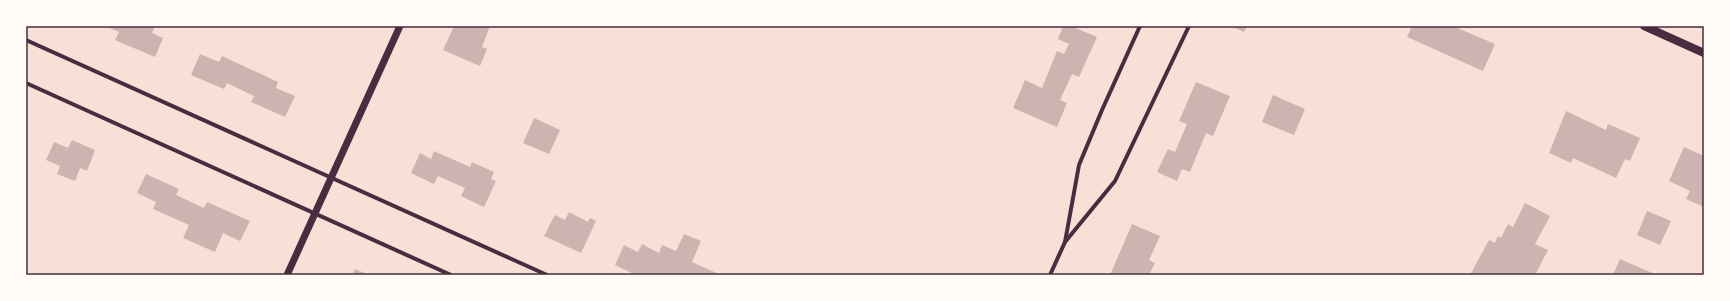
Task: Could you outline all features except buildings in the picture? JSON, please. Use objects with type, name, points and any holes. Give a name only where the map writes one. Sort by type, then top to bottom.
[{"type":"main road","points":[[1644,26],[1704,53]]},
{"type":"street","points":[[287,275],[400,26]]},
{"type":"street","points":[[1050,275],[1065,242],[1079,165],[1140,26]]},
{"type":"street","points":[[1065,242],[1115,181],[1189,26]]},
{"type":"street","points":[[26,40],[548,275]]},
{"type":"street","points":[[26,83],[451,275]]}]
